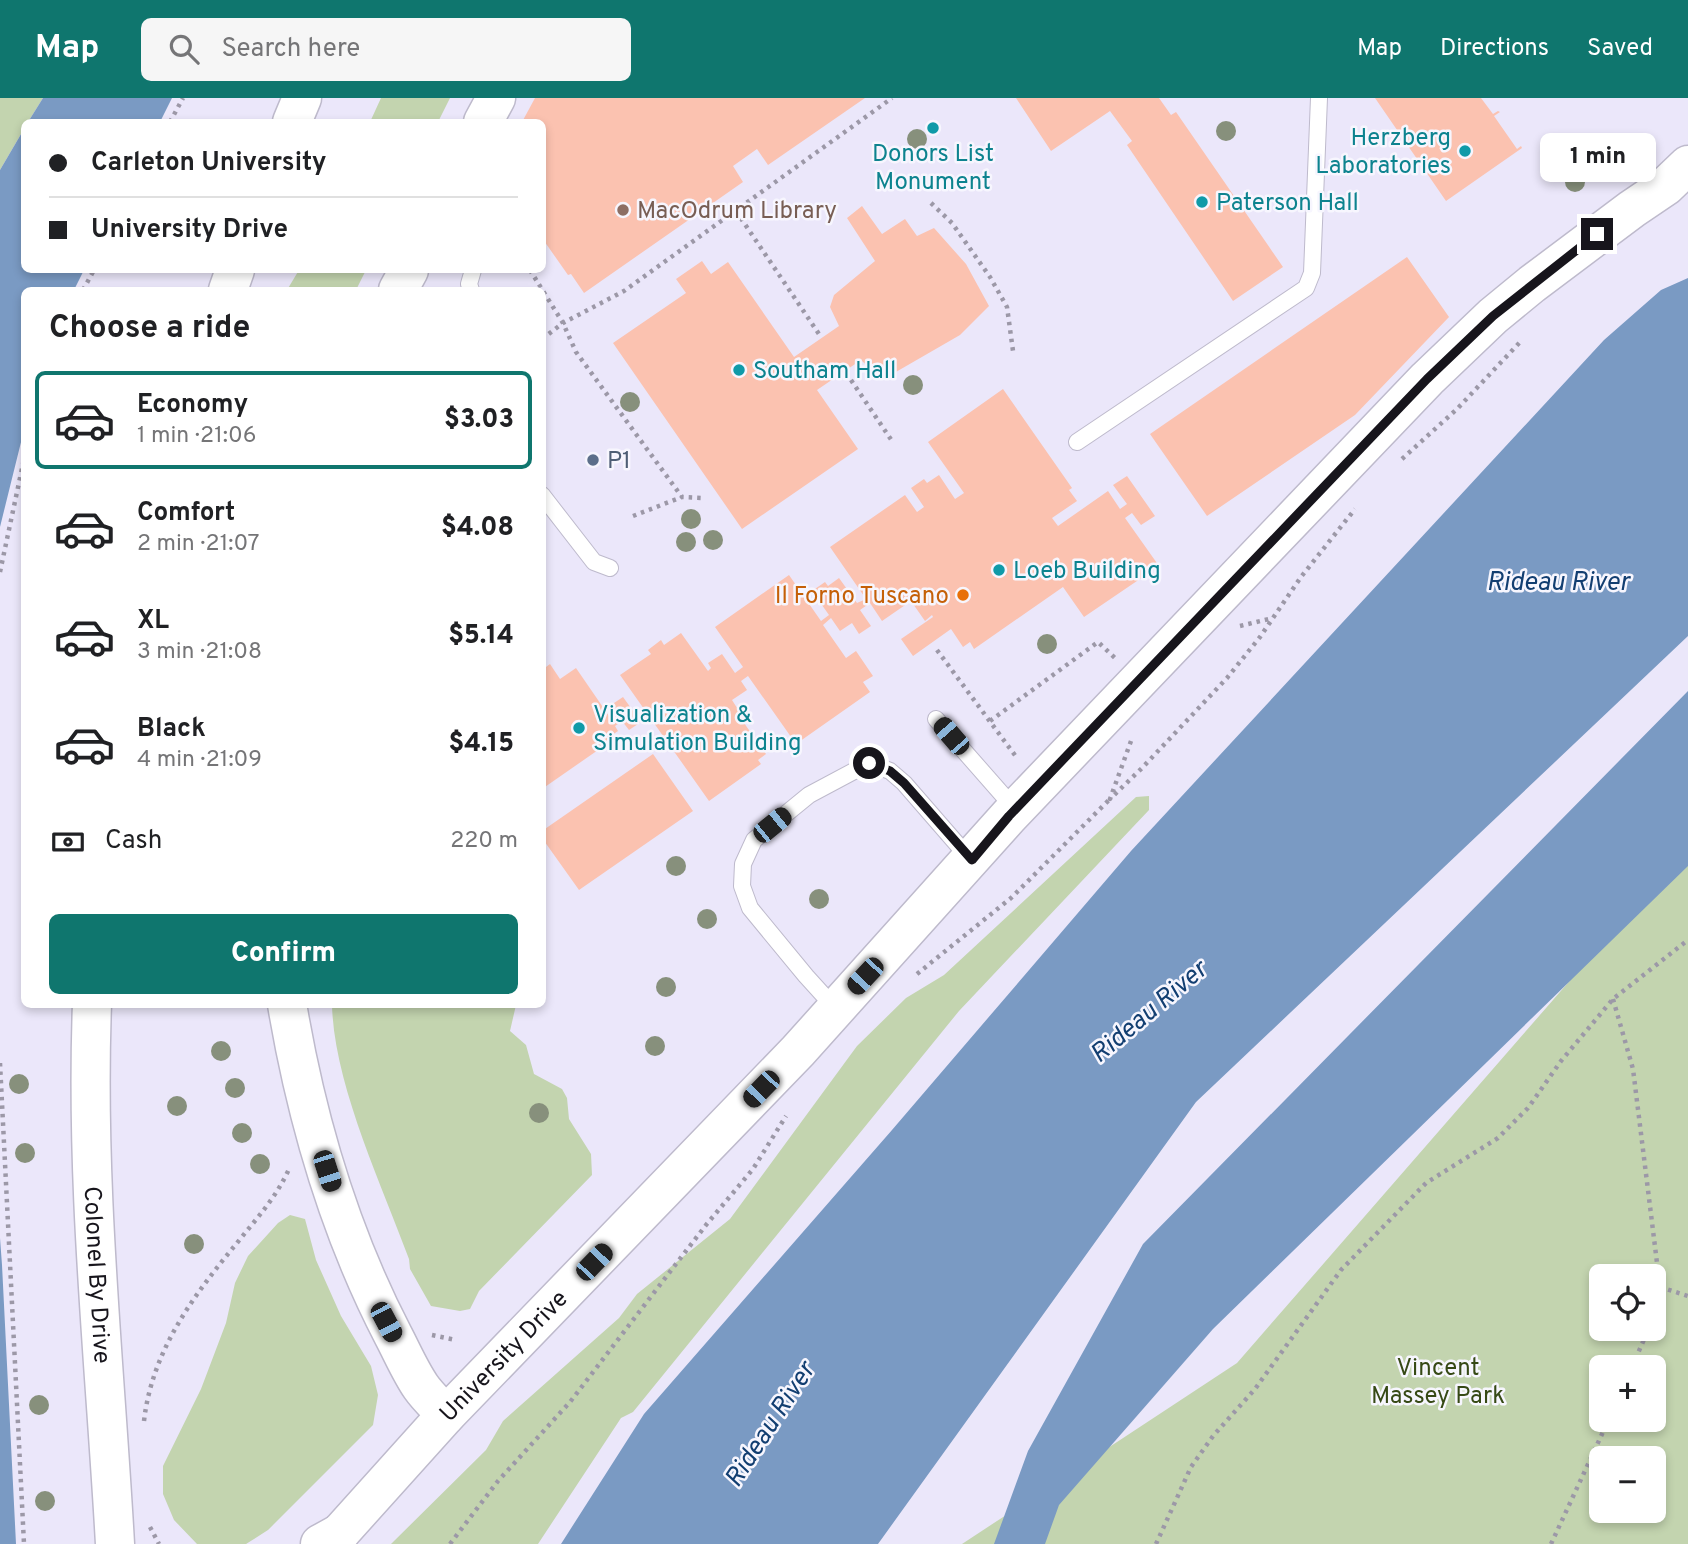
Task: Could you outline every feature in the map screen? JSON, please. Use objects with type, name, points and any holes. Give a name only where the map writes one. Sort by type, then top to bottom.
[{"type":"street","points":[[293,119],[302,98]]},
{"type":"street","points":[[485,119],[496,98]]},
{"type":"street","name":"University Drive","points":[[330,1540],[446,1415],[798,1051],[1016,810],[1453,354],[1542,275],[1666,186],[1688,165]]},
{"type":"street","name":"Colonel By Drive","points":[[92,1008],[90,1099],[93,1197],[115,1544]]},
{"type":"street","points":[[288,1008],[317,1135],[342,1216],[386,1322],[421,1387],[446,1415]]},
{"type":"street","points":[[110,1446],[122,1508],[142,1533]]},
{"type":"lane","points":[[1077,442],[1306,288],[1312,273],[1319,98]]},
{"type":"lane","points":[[546,500],[594,562],[610,568]]},
{"type":"lane","points":[[936,719],[1016,810]]},
{"type":"lane","points":[[835,1008],[750,908],[742,886],[743,864],[754,840],[809,795],[869,763],[890,771],[904,783],[972,860]]},
{"type":"path","points":[[172,119],[183,98]]},
{"type":"path","points":[[546,336],[563,323],[624,291],[892,98]]},
{"type":"path","points":[[931,203],[952,223],[990,277],[1007,307],[1013,351]]},
{"type":"path","points":[[736,211],[821,337]]},
{"type":"path","points":[[546,296],[563,323],[576,352],[682,497]]},
{"type":"path","points":[[1394,466],[1457,409],[1526,335]]},
{"type":"path","points":[[851,380],[892,441]]},
{"type":"path","points":[[0,572],[21,471]]},
{"type":"path","points":[[633,516],[682,497],[703,498]]},
{"type":"path","points":[[909,981],[1011,898],[1143,768],[1219,687],[1260,637],[1314,559],[1356,506]]},
{"type":"path","points":[[1233,629],[1273,618]]},
{"type":"path","points":[[990,721],[1098,642],[1118,661]]},
{"type":"path","points":[[937,650],[1021,764]]},
{"type":"path","points":[[1110,799],[1134,732]]},
{"type":"path","points":[[1156,1544],[1191,1467],[1213,1436],[1255,1389],[1341,1270],[1426,1183],[1498,1138],[1528,1108],[1561,1061],[1614,999],[1688,940]]},
{"type":"path","points":[[1614,999],[1633,1069],[1657,1264]]},
{"type":"path","points":[[0,1063],[24,1544]]},
{"type":"path","points":[[450,1544],[498,1481],[569,1402],[706,1225],[753,1169],[789,1111]]},
{"type":"path","points":[[143,1428],[154,1373],[179,1320],[195,1294],[281,1188],[291,1158]]},
{"type":"path","points":[[1666,1289],[1688,1296]]},
{"type":"path","points":[[1551,1544],[1603,1432]]},
{"type":"path","points":[[142,1533],[159,1544]]},
{"type":"green space","points":[[0,98],[43,98],[30,119],[21,119],[21,134],[0,170]]},
{"type":"green space","points":[[381,98],[450,98],[440,119],[371,119]]},
{"type":"green space","points":[[297,273],[364,273],[358,287],[289,287]]},
{"type":"green space","points":[[1149,796],[1149,810],[959,1011],[633,1412],[621,1418],[538,1544],[391,1544],[486,1450],[503,1421],[619,1318],[637,1294],[730,1219],[857,1046],[906,998],[944,975],[1136,797]]},
{"type":"green space","name":"Vincent Massey Park","points":[[1688,864],[1688,1544],[962,1544],[1237,1363],[1580,969]]},
{"type":"green space","points":[[332,1008],[515,1008],[510,1031],[526,1045],[534,1074],[562,1089],[567,1098],[569,1119],[591,1154],[592,1175],[479,1291],[470,1309],[460,1311],[431,1306],[410,1269],[409,1259],[350,1100],[335,1035]]},
{"type":"green space","points":[[290,1215],[305,1219],[316,1260],[341,1316],[371,1366],[378,1395],[373,1425],[268,1530],[246,1544],[197,1544],[174,1520],[163,1494],[163,1466],[201,1389],[226,1323],[235,1283],[248,1256],[278,1223]]},
{"type":"water","points":[[43,98],[172,98],[162,119],[30,119]]},
{"type":"water","points":[[21,134],[21,273],[82,273],[76,287],[21,287],[21,442],[0,527],[0,170]]},
{"type":"water","name":"Rideau River","points":[[1688,278],[1688,636],[1196,1102],[878,1544],[561,1544],[644,1414],[1131,851],[1604,340],[1661,290]]},
{"type":"water","points":[[1688,691],[1688,866],[1213,1329],[1059,1505],[1045,1544],[994,1544],[1028,1451],[1143,1244]]},
{"type":"water","points":[[0,1238],[2,1265],[16,1544],[0,1544]]},
{"type":"building","name":"MacOdrum Library","points":[[535,98],[865,98],[768,165],[757,149],[733,166],[743,182],[584,293],[546,244],[546,119],[524,119]]},
{"type":"building","name":"Paterson Hall","points":[[1016,98],[1159,98],[1171,115],[1176,112],[1283,267],[1233,301],[1127,145],[1132,141],[1110,111],[1051,151]]},
{"type":"building","name":"Herzberg Laboratories","points":[[1375,98],[1481,98],[1493,114],[1500,112],[1494,116],[1517,149],[1521,146],[1522,148],[1446,201]]},
{"type":"building","name":"Southam Hall","points":[[862,206],[882,234],[905,219],[917,236],[934,228],[966,264],[989,306],[960,335],[882,380],[861,360],[817,390],[858,449],[742,529],[613,343],[686,293],[676,279],[702,261],[711,274],[728,262],[794,357],[839,326],[830,307],[834,295],[875,261],[847,218]]},
{"type":"building","points":[[1407,257],[1449,317],[1355,415],[1207,516],[1150,434]]},
{"type":"building","name":"Loeb Building","points":[[1003,389],[1072,488],[1069,490],[1077,501],[1052,518],[1058,526],[1108,491],[1120,509],[1127,504],[1113,485],[1127,476],[1155,516],[1141,525],[1132,513],[1125,518],[1159,566],[1084,617],[1063,587],[974,649],[970,642],[963,647],[951,629],[913,656],[901,639],[933,617],[932,615],[925,621],[911,601],[882,621],[870,603],[860,610],[871,626],[859,634],[852,623],[840,631],[831,618],[823,625],[846,658],[856,651],[873,676],[863,682],[870,692],[796,744],[748,676],[741,681],[747,690],[732,700],[739,711],[737,713],[766,754],[758,760],[761,764],[709,801],[620,675],[651,654],[648,650],[661,640],[664,645],[681,633],[708,671],[711,668],[708,663],[722,654],[735,673],[743,667],[715,627],[789,575],[821,621],[829,615],[812,591],[825,582],[828,586],[839,578],[857,603],[866,599],[830,547],[905,495],[917,512],[924,507],[911,488],[924,479],[927,483],[939,475],[955,499],[964,493],[928,442]]},
{"type":"building","name":"Visualization & Simulation Building","points":[[550,664],[560,679],[576,668],[609,716],[615,712],[611,705],[623,697],[641,722],[629,730],[622,721],[615,726],[618,731],[609,737],[611,741],[546,786],[546,667]]},
{"type":"building","points":[[653,754],[693,811],[579,890],[546,844],[546,828]]},
{"type":"place","name":"Donors List Monument","points":[[933,128]]},
{"type":"place","name":"Herzberg Laboratories","points":[[1465,151]]},
{"type":"place","name":"Paterson Hall","points":[[1202,202]]},
{"type":"place","name":"MacOdrum Library","points":[[623,210]]},
{"type":"place","name":"Southam Hall","points":[[739,370]]},
{"type":"place","name":"P1","points":[[593,460]]},
{"type":"place","name":"Loeb Building","points":[[999,570]]},
{"type":"place","name":"Il Forno Tuscano","points":[[963,595]]},
{"type":"place","name":"Visualization & Simulation Building","points":[[579,728]]},
{"type":"route","points":[[869,763],[890,771],[904,783],[972,860],[1009,816],[1427,379],[1493,316],[1597,234]]}]
